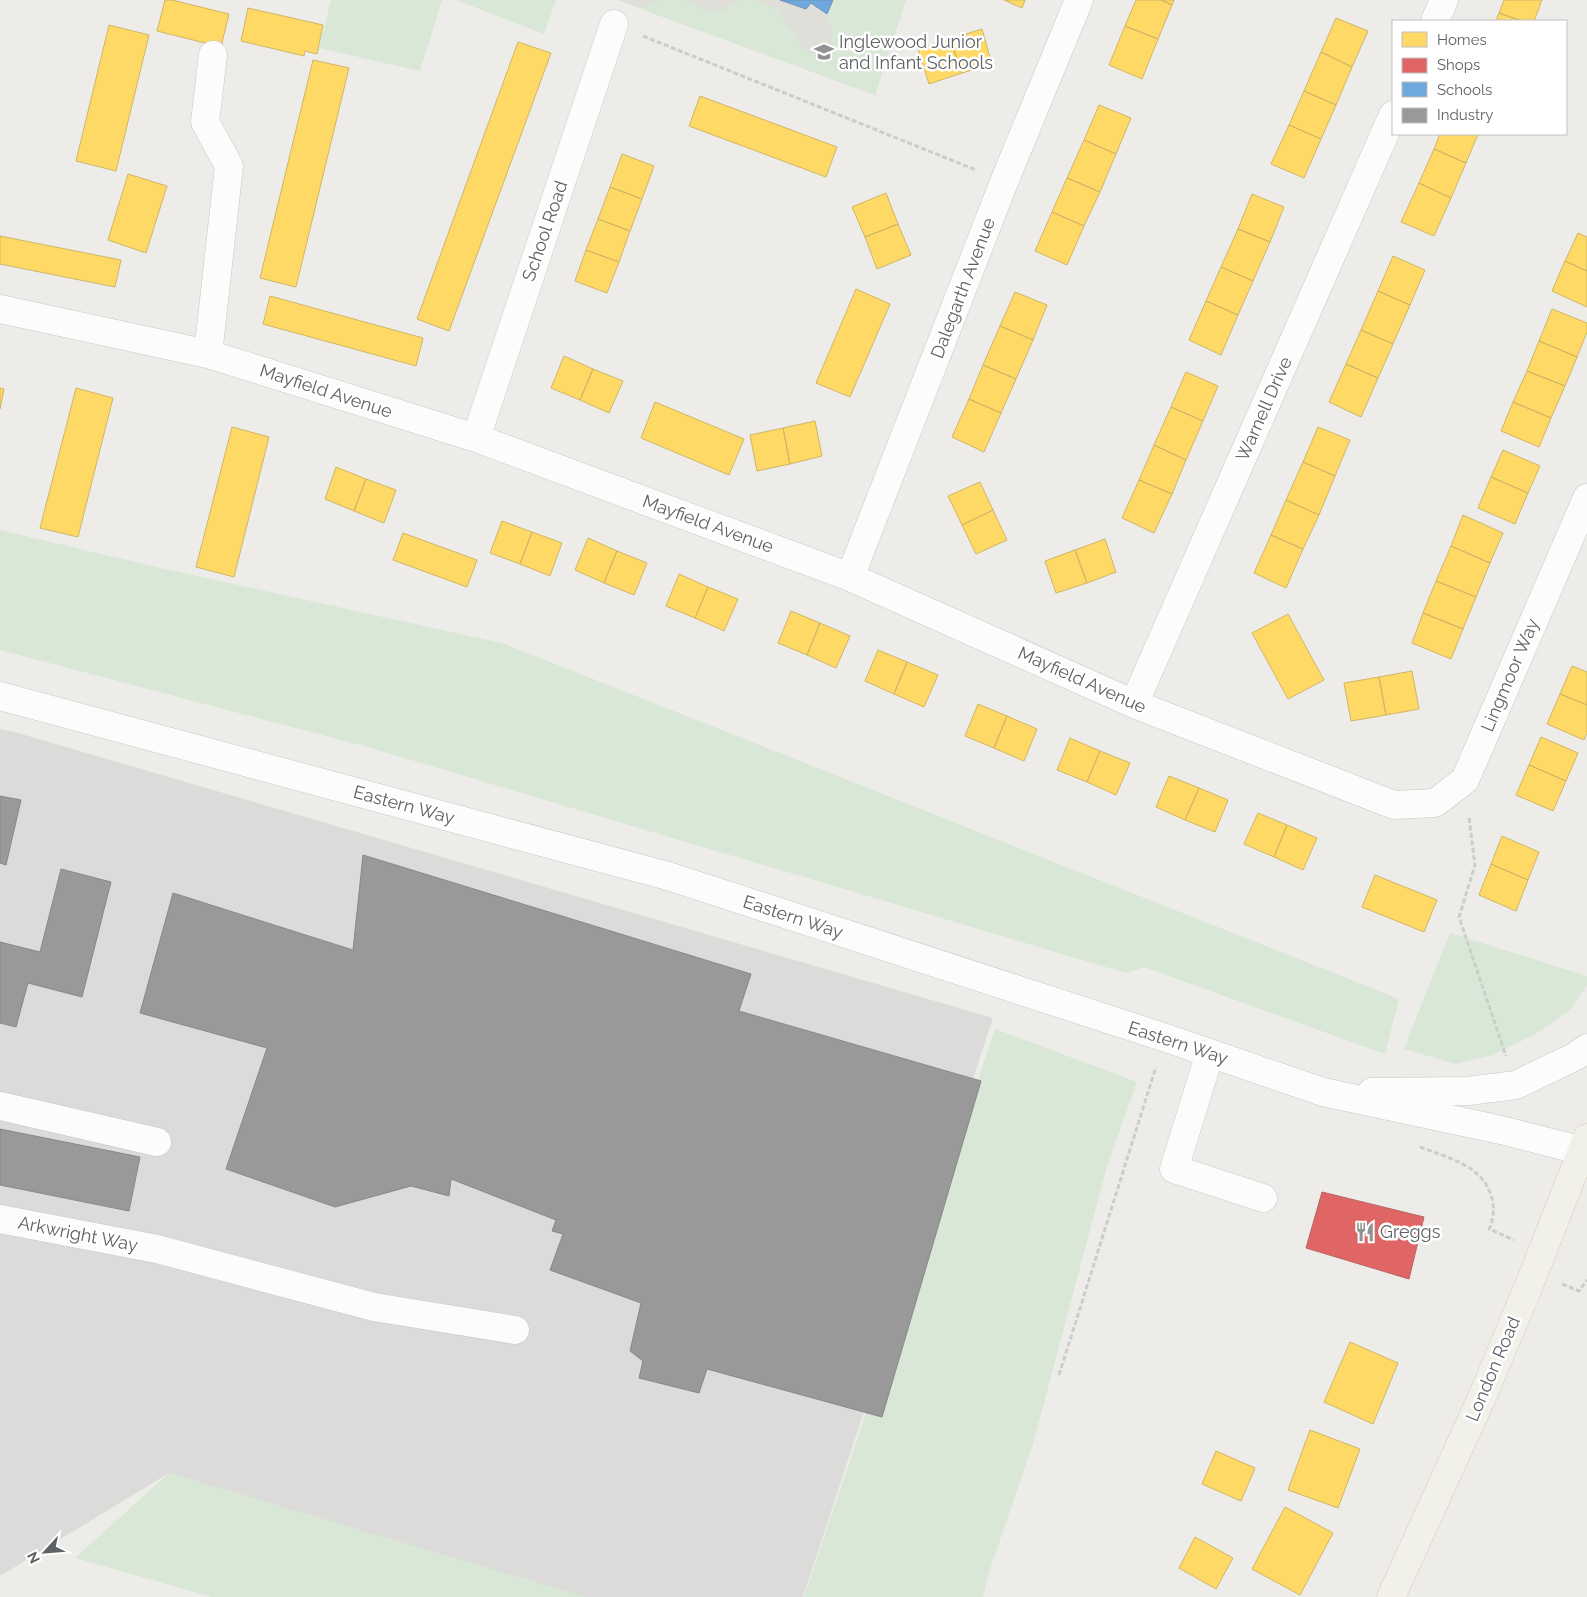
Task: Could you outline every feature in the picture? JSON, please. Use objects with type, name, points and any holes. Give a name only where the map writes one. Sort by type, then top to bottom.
[{"type":"main road","name":"London Road","points":[[1391,1597],[1483,1394],[1585,1147]]},
{"type":"street","name":"Dalegarth Avenue","points":[[850,577],[1004,182],[1079,0]]},
{"type":"street","points":[[1434,20],[1444,0]]},
{"type":"street","name":"School Road","points":[[476,438],[614,24]]},
{"type":"street","points":[[208,354],[229,166],[205,122],[213,55]]},
{"type":"street","name":"Warnell Drive","points":[[1134,704],[1392,117]]},
{"type":"street","name":"Mayfield Avenue","points":[[0,309],[208,354],[476,438],[850,577],[1134,704],[1394,805]]},
{"type":"street","name":"Lingmoor Way","points":[[1394,805],[1435,803],[1465,780],[1587,498]]},
{"type":"street","name":"Eastern Way","points":[[0,696],[668,876],[1166,1038],[1323,1092],[1585,1147]]},
{"type":"street","points":[[1323,1092],[1468,1091],[1516,1085],[1576,1056],[1587,1048]]},
{"type":"street","points":[[1210,1053],[1174,1169],[1263,1198]]},
{"type":"street","points":[[0,1106],[157,1142]]},
{"type":"street","name":"Arkwright Way","points":[[0,1219],[157,1249],[374,1307],[515,1330]]},
{"type":"path","points":[[614,24],[1004,182]]},
{"type":"path","points":[[1465,780],[1475,865],[1459,918],[1516,1085]]},
{"type":"path","points":[[1059,1375],[1166,1038]]},
{"type":"path","points":[[1414,1145],[1454,1161],[1476,1173],[1489,1188],[1493,1201],[1494,1220],[1489,1229]]},
{"type":"path","points":[[1579,1291],[1587,1280]]},
{"type":"shaded area","name":"Inglewood Junior and Infant Schools","points":[[618,0],[906,0],[875,95]]},
{"type":"shaded area","points":[[0,729],[993,1018],[803,1597],[582,1597],[169,1473],[0,1576]]},
{"type":"green space","points":[[331,0],[442,0],[420,71],[319,48]]},
{"type":"green space","points":[[456,0],[556,0],[544,34]]},
{"type":"green space","name":"Inglewood Junior and Infant Schools","points":[[657,0],[686,0],[703,10],[723,11],[738,0],[757,0],[779,10],[784,23],[793,31],[805,50],[810,54],[824,50],[832,41],[831,25],[827,14],[833,0],[906,0],[875,95],[641,9]]},
{"type":"green space","points":[[0,530],[152,566],[505,644],[1399,999],[1385,1054],[1144,967],[1126,973],[364,746],[0,650]]},
{"type":"green space","points":[[1450,933],[1587,976],[1587,985],[1570,1010],[1534,1035],[1492,1055],[1456,1064],[1404,1049]]},
{"type":"green space","points":[[995,1029],[1137,1082],[1107,1166],[1033,1444],[989,1572],[983,1597],[804,1597]]},
{"type":"green space","points":[[169,1473],[586,1597],[212,1597],[75,1558]]},
{"type":"building: Homes","points":[[165,0],[229,14],[221,47],[157,31]]},
{"type":"building: Homes","points":[[1004,0],[1025,0],[1022,8]]},
{"type":"building: Homes","points":[[1136,0],[1161,0],[1172,5],[1158,39],[1125,26]]},
{"type":"building: Homes","points":[[1161,0],[1174,0],[1172,5]]},
{"type":"building: Homes","points":[[1504,0],[1542,0],[1534,20],[1519,20],[1499,13]]},
{"type":"building: Homes","points":[[248,8],[323,25],[317,54],[305,51],[304,56],[241,41]]},
{"type":"building: Homes","points":[[1499,13],[1519,20],[1496,20]]},
{"type":"building: Homes","points":[[1336,18],[1368,31],[1352,67],[1321,52]]},
{"type":"building: Homes","points":[[109,25],[149,35],[116,171],[76,161]]},
{"type":"building: Homes","points":[[1125,26],[1158,39],[1142,79],[1109,65]]},
{"type":"building: Homes","points":[[982,29],[992,64],[962,73],[950,39]]},
{"type":"building: Homes","points":[[950,39],[962,73],[929,84],[918,49]]},
{"type":"building: Homes","points":[[518,42],[551,53],[449,331],[417,319]]},
{"type":"building: Homes","points":[[1321,52],[1352,67],[1336,105],[1304,91]]},
{"type":"building: Homes","points":[[313,60],[349,68],[296,287],[260,278]]},
{"type":"building: Homes","points":[[1304,91],[1336,105],[1321,139],[1289,125]]},
{"type":"building: Homes","points":[[700,96],[837,147],[826,177],[689,126]]},
{"type":"building: Homes","points":[[1099,105],[1131,118],[1116,154],[1084,140]]},
{"type":"building: Homes","points":[[1289,125],[1321,139],[1304,178],[1271,164]]},
{"type":"building: Homes","points":[[1440,135],[1478,135],[1466,163],[1434,149]]},
{"type":"building: Homes","points":[[1084,140],[1116,154],[1100,192],[1067,178]]},
{"type":"building: Homes","points":[[1434,149],[1466,163],[1451,198],[1419,183]]},
{"type":"building: Homes","points":[[622,154],[654,166],[642,199],[610,187]]},
{"type":"building: Homes","points":[[128,174],[167,186],[146,253],[108,240]]},
{"type":"building: Homes","points":[[1067,178],[1100,192],[1084,226],[1052,212]]},
{"type":"building: Homes","points":[[1419,183],[1451,198],[1434,236],[1401,222]]},
{"type":"building: Homes","points":[[610,187],[642,199],[630,231],[598,219]]},
{"type":"building: Homes","points":[[886,193],[898,224],[865,237],[852,207]]},
{"type":"building: Homes","points":[[1252,194],[1284,207],[1270,242],[1238,229]]},
{"type":"building: Homes","points":[[1052,212],[1084,226],[1067,265],[1035,251]]},
{"type":"building: Homes","points":[[598,219],[630,231],[619,262],[586,250]]},
{"type":"building: Homes","points":[[898,224],[911,255],[877,269],[865,237]]},
{"type":"building: Homes","points":[[1238,229],[1270,242],[1253,281],[1221,267]]},
{"type":"building: Homes","points":[[1578,233],[1587,237],[1587,271],[1565,261]]},
{"type":"building: Homes","points":[[0,236],[121,260],[115,287],[0,264]]},
{"type":"building: Homes","points":[[586,250],[619,262],[607,293],[575,281]]},
{"type":"building: Homes","points":[[1393,256],[1425,270],[1410,305],[1378,291]]},
{"type":"building: Homes","points":[[1565,261],[1587,271],[1587,307],[1552,291]]},
{"type":"building: Homes","points":[[1221,267],[1253,281],[1238,315],[1206,301]]},
{"type":"building: Homes","points":[[856,289],[890,304],[850,397],[816,383]]},
{"type":"building: Homes","points":[[1378,291],[1410,305],[1393,344],[1361,330]]},
{"type":"building: Homes","points":[[1015,292],[1047,305],[1033,340],[1000,326]]},
{"type":"building: Homes","points":[[270,296],[423,338],[416,366],[263,324]]},
{"type":"building: Homes","points":[[1206,301],[1238,315],[1221,355],[1189,340]]},
{"type":"building: Homes","points":[[1552,309],[1587,323],[1587,332],[1577,357],[1539,341]]},
{"type":"building: Homes","points":[[1000,326],[1033,340],[1016,379],[983,365]]},
{"type":"building: Homes","points":[[1361,330],[1393,344],[1378,378],[1346,364]]},
{"type":"building: Homes","points":[[1539,341],[1577,357],[1565,386],[1527,371]]},
{"type":"building: Homes","points":[[564,356],[593,369],[580,400],[551,388]]},
{"type":"building: Homes","points":[[1346,364],[1378,378],[1361,417],[1329,402]]},
{"type":"building: Homes","points":[[983,365],[1016,379],[1001,413],[969,399]]},
{"type":"building: Homes","points":[[593,369],[623,381],[609,413],[580,400]]},
{"type":"building: Homes","points":[[1527,371],[1565,386],[1551,418],[1513,402]]},
{"type":"building: Homes","points":[[1186,372],[1218,386],[1203,421],[1171,407]]},
{"type":"building: Homes","points":[[0,388],[4,389],[0,409]]},
{"type":"building: Homes","points":[[76,388],[113,398],[78,537],[40,528]]},
{"type":"building: Homes","points":[[969,399],[1001,413],[984,452],[952,437]]},
{"type":"building: Homes","points":[[655,402],[744,439],[729,475],[641,438]]},
{"type":"building: Homes","points":[[1513,402],[1551,418],[1539,447],[1501,431]]},
{"type":"building: Homes","points":[[1171,407],[1203,421],[1186,460],[1154,445]]},
{"type":"building: Homes","points":[[815,421],[822,456],[790,464],[783,428]]},
{"type":"building: Homes","points":[[232,427],[269,437],[234,577],[196,567]]},
{"type":"building: Homes","points":[[1318,427],[1350,440],[1335,476],[1303,462]]},
{"type":"building: Homes","points":[[783,428],[790,464],[757,471],[750,435]]},
{"type":"building: Homes","points":[[1154,445],[1186,460],[1172,494],[1139,480]]},
{"type":"building: Homes","points":[[1503,450],[1540,466],[1528,493],[1491,477]]},
{"type":"building: Homes","points":[[1303,462],[1335,476],[1319,515],[1286,500]]},
{"type":"building: Homes","points":[[336,467],[366,479],[354,511],[325,499]]},
{"type":"building: Homes","points":[[1491,477],[1528,493],[1515,524],[1478,508]]},
{"type":"building: Homes","points":[[366,479],[396,490],[384,523],[354,511]]},
{"type":"building: Homes","points":[[1139,480],[1172,494],[1154,533],[1122,518]]},
{"type":"building: Homes","points":[[980,482],[993,510],[962,525],[948,496]]},
{"type":"building: Homes","points":[[1286,500],[1319,515],[1303,549],[1271,535]]},
{"type":"building: Homes","points":[[993,510],[1007,540],[976,554],[962,525]]},
{"type":"building: Homes","points":[[1463,515],[1503,533],[1490,563],[1451,546]]},
{"type":"building: Homes","points":[[502,521],[532,532],[520,564],[490,553]]},
{"type":"building: Homes","points":[[532,532],[562,543],[550,576],[520,564]]},
{"type":"building: Homes","points":[[403,533],[477,560],[467,587],[393,560]]},
{"type":"building: Homes","points":[[1271,535],[1303,549],[1286,588],[1254,573]]},
{"type":"building: Homes","points":[[588,538],[617,551],[604,583],[575,570]]},
{"type":"building: Homes","points":[[1105,539],[1116,572],[1087,583],[1075,550]]},
{"type":"building: Homes","points":[[1451,546],[1490,563],[1476,597],[1436,581]]},
{"type":"building: Homes","points":[[1075,550],[1087,583],[1056,593],[1045,561]]},
{"type":"building: Homes","points":[[617,551],[647,563],[634,595],[604,583]]},
{"type":"building: Homes","points":[[679,574],[708,587],[695,618],[666,606]]},
{"type":"building: Homes","points":[[1436,581],[1476,597],[1463,629],[1423,613]]},
{"type":"building: Homes","points":[[708,587],[738,599],[724,631],[695,618]]},
{"type":"building: Homes","points":[[791,611],[820,623],[807,655],[778,643]]},
{"type":"building: Homes","points":[[1423,613],[1463,629],[1451,659],[1412,643]]},
{"type":"building: Homes","points":[[1288,614],[1324,680],[1288,699],[1252,633]]},
{"type":"building: Homes","points":[[820,623],[850,636],[836,668],[807,655]]},
{"type":"building: Homes","points":[[878,650],[907,662],[894,694],[865,681]]},
{"type":"building: Homes","points":[[907,662],[938,675],[924,707],[894,694]]},
{"type":"building: Homes","points":[[1572,666],[1587,672],[1587,705],[1560,694]]},
{"type":"building: Homes","points":[[1412,671],[1419,709],[1386,715],[1379,677]]},
{"type":"building: Homes","points":[[1379,677],[1386,715],[1351,721],[1344,683]]},
{"type":"building: Homes","points":[[1560,694],[1587,705],[1587,733],[1584,740],[1547,724]]},
{"type":"building: Homes","points":[[978,704],[1007,716],[994,748],[965,736]]},
{"type":"building: Homes","points":[[1007,716],[1037,729],[1024,761],[994,748]]},
{"type":"building: Homes","points":[[1541,737],[1578,753],[1566,781],[1529,765]]},
{"type":"building: Homes","points":[[1070,738],[1100,751],[1087,782],[1057,770]]},
{"type":"building: Homes","points":[[1100,751],[1130,763],[1116,795],[1087,782]]},
{"type":"building: Homes","points":[[1529,765],[1566,781],[1553,811],[1516,795]]},
{"type":"building: Homes","points":[[1169,776],[1199,788],[1185,820],[1156,807]]},
{"type":"building: Homes","points":[[1199,788],[1228,800],[1215,832],[1185,820]]},
{"type":"building: Homes","points":[[1258,813],[1287,825],[1274,857],[1244,844]]},
{"type":"building: Homes","points":[[1287,825],[1317,838],[1303,870],[1274,857]]},
{"type":"building: Homes","points":[[1502,836],[1539,852],[1528,880],[1491,864]]},
{"type":"building: Homes","points":[[1491,864],[1528,880],[1516,911],[1479,895]]},
{"type":"building: Homes","points":[[1375,875],[1437,900],[1424,932],[1362,907]]},
{"type":"building: Homes","points":[[1350,1342],[1398,1363],[1373,1424],[1324,1402]]},
{"type":"building: Homes","points":[[1310,1430],[1360,1449],[1338,1508],[1288,1490]]},
{"type":"building: Homes","points":[[1216,1451],[1255,1468],[1241,1501],[1202,1484]]},
{"type":"building: Homes","points":[[1285,1507],[1333,1533],[1300,1595],[1252,1569]]},
{"type":"building: Homes","points":[[1195,1537],[1233,1558],[1216,1589],[1179,1568]]},
{"type":"building: Shops","name":"Greggs","points":[[1322,1192],[1424,1217],[1409,1279],[1306,1248]]},
{"type":"building: Schools","points":[[780,0],[833,0],[827,14],[811,3],[806,9]]},
{"type":"building: Industry","points":[[0,796],[21,800],[6,865],[0,863]]},
{"type":"building: Industry","points":[[363,855],[751,974],[739,1011],[981,1081],[882,1417],[707,1369],[699,1393],[639,1378],[643,1361],[630,1351],[641,1303],[550,1270],[563,1234],[552,1231],[556,1220],[451,1179],[449,1196],[411,1186],[335,1207],[226,1169],[267,1048],[140,1013],[173,893],[353,950]]},
{"type":"building: Industry","points":[[61,869],[111,882],[82,997],[28,983],[16,1027],[0,1023],[0,942],[40,952]]},
{"type":"building: Industry","points":[[0,1129],[140,1157],[129,1211],[0,1185]]},
{"type":"place","name":"Inglewood Junior and Infant Schools","points":[[824,52]]},
{"type":"place","name":"Greggs","points":[[1365,1232]]}]
